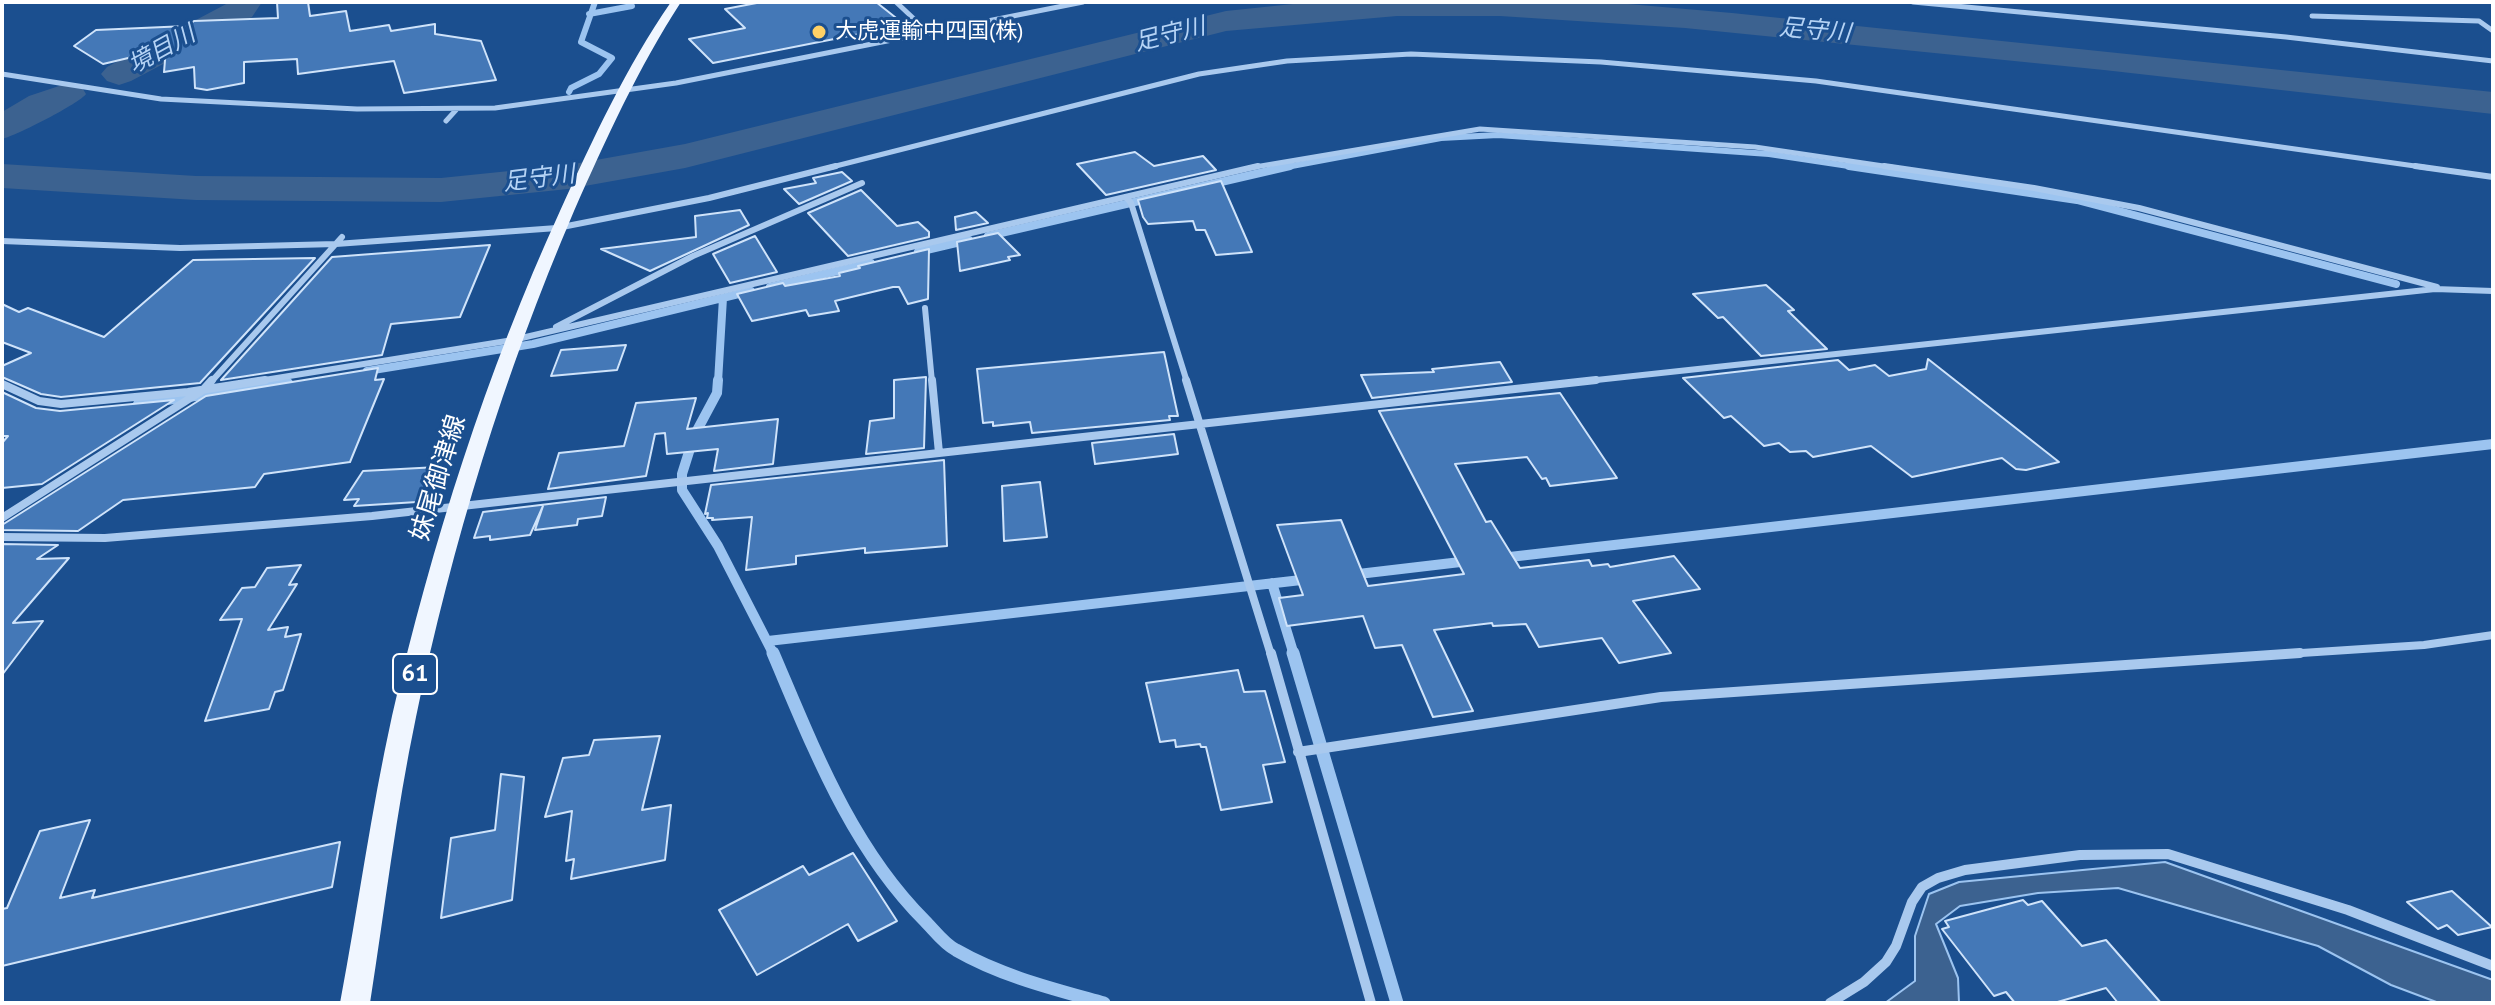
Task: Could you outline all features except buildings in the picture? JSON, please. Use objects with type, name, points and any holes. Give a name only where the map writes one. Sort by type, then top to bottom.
[{"type":"main road","name":"妹尾御津線","points":[[355,1003],[404,718],[456,505],[511,345],[561,222],[621,94],[676,2]]},
{"type":"street","points":[[896,2],[929,33]]},
{"type":"street","points":[[2,74],[161,99],[357,109],[495,108],[621,94],[1083,2]]},
{"type":"street","points":[[1913,2],[1962,4],[2493,61]]},
{"type":"street","points":[[2312,16],[2479,21],[2493,31]]},
{"type":"street","points":[[2,241],[180,248],[336,244],[561,222],[709,198],[1199,74],[1287,61],[1411,54],[1601,62],[1816,81],[2493,177]]},
{"type":"street","points":[[446,121],[456,110]]},
{"type":"street","points":[[2,384],[39,401],[61,404],[201,392],[511,345],[544,333],[1129,200],[1283,160],[1480,129],[1793,152],[2091,197],[2445,289]]},
{"type":"street","points":[[544,333],[693,256],[862,183]]},
{"type":"street","points":[[1129,200],[1253,592],[1371,1003]]},
{"type":"street","points":[[2,518],[201,392],[342,237]]},
{"type":"street","points":[[2,537],[105,538],[372,516],[2445,289],[2493,291]]},
{"type":"street","points":[[925,308],[939,453]]},
{"type":"street","points":[[1298,752],[1661,697],[2424,645],[2493,635]]},
{"type":"street","points":[[1830,1003],[1861,985],[1891,954],[1919,889],[1932,877],[2051,858],[2145,851],[2168,854],[2348,910],[2493,966]]},
{"type":"water","points":[[2165,862],[2493,980],[2493,1003],[2439,1003],[2391,985],[2318,946],[2118,888],[2038,893],[1960,906],[1936,924],[1958,978],[1959,1003],[1885,1003],[1915,981],[1915,936],[1929,894],[1959,882]]},
{"type":"waterway","name":"境目川","points":[[119,74],[241,10],[246,2]]},
{"type":"waterway","points":[[591,14],[595,2]]},
{"type":"waterway","points":[[591,14],[632,6]]},
{"type":"waterway","name":"足守川","points":[[2,176],[196,188],[441,190],[568,177],[685,156],[1226,21],[1397,6],[1500,6],[1685,18],[2104,59],[2493,103]]},
{"type":"waterway","points":[[569,92],[571,88],[599,74],[612,58],[581,42],[591,14]]},
{"type":"waterway","name":"境目川","points":[[2,128],[42,104],[68,94]]},
{"type":"waterway","points":[[1283,168],[1441,138],[1498,135],[1769,154],[1862,168]]},
{"type":"waterway","points":[[1283,168],[1290,166]]},
{"type":"waterway","points":[[1849,166],[2077,200],[2396,284]]},
{"type":"waterway","points":[[988,236],[1283,168]]},
{"type":"waterway","points":[[918,252],[969,240]]},
{"type":"waterway","points":[[770,287],[871,263]]},
{"type":"waterway","points":[[367,371],[533,344],[751,291]]},
{"type":"waterway","points":[[718,382],[723,298]]},
{"type":"waterway","points":[[718,380],[717,393],[694,436],[682,474],[682,490],[718,546],[773,653]]},
{"type":"waterway","points":[[138,404],[288,383]]},
{"type":"waterway","points":[[1501,558],[2493,444]]},
{"type":"waterway","points":[[1350,575],[1469,561]]},
{"type":"waterway","points":[[1272,583],[1310,579]]},
{"type":"waterway","points":[[768,641],[1272,583]]},
{"type":"waterway","points":[[1272,583],[1294,655]]},
{"type":"waterway","points":[[773,653],[820,760],[855,829],[899,892],[939,937],[991,967],[1104,1003]]},
{"type":"waterway","points":[[1293,653],[1397,1003]]},
{"type":"place","name":"大虎運輸中四国(株)","points":[[819,32]]}]
